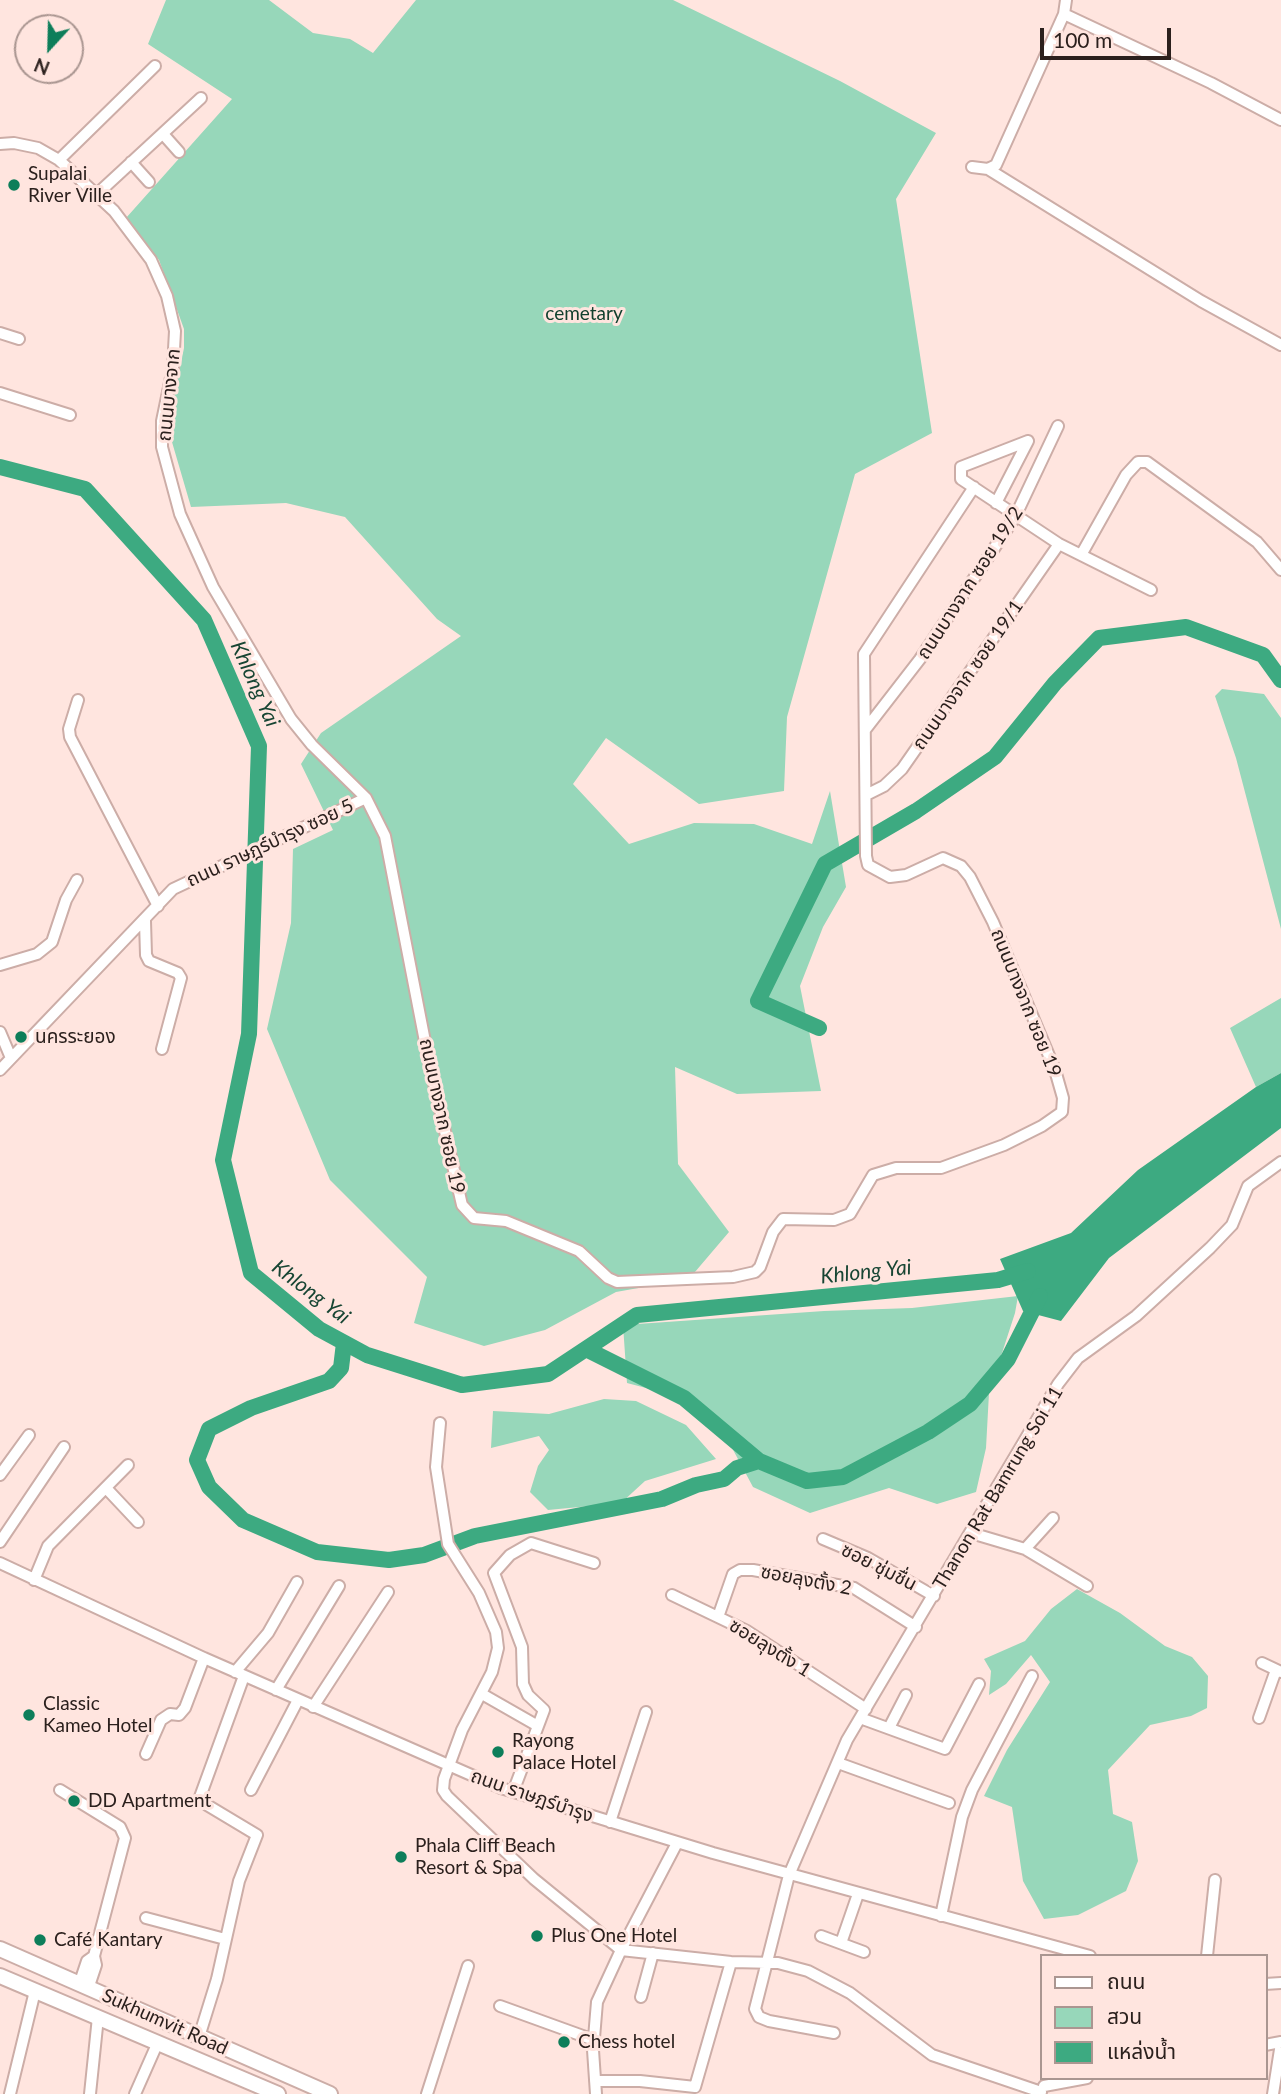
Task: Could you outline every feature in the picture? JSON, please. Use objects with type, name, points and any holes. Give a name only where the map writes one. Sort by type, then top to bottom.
[{"type":"main road","name":"Sukhumvit Road","points":[[0,1949],[330,2094]]},
{"type":"main road","name":"Sukhumvit Road","points":[[0,1976],[278,2094]]},
{"type":"street","points":[[988,169],[996,165],[1064,14],[1066,0]]},
{"type":"street","points":[[1064,14],[1211,83],[1281,120]]},
{"type":"street","points":[[59,160],[155,66]]},
{"type":"street","points":[[96,195],[201,98]]},
{"type":"street","points":[[163,134],[178,152]]},
{"type":"street","name":"ถนนบางจาก","points":[[0,144],[14,143],[38,148],[59,160],[114,211],[151,260],[167,296],[175,331],[173,368],[162,421],[162,447],[180,514],[213,587],[291,719],[312,746],[366,798]]},
{"type":"street","points":[[131,162],[149,182]]},
{"type":"street","points":[[972,167],[988,169],[1201,301],[1281,345]]},
{"type":"street","points":[[0,333],[19,339]]},
{"type":"street","points":[[0,393],[70,415]]},
{"type":"street","name":"ถนนบางจาก ซอย 19/2","points":[[865,730],[920,659],[1015,517],[1058,426]]},
{"type":"street","points":[[996,503],[1028,441],[961,467],[961,480],[1015,517],[1059,544],[1152,590]]},
{"type":"street","points":[[1081,555],[1126,475],[1138,462],[1147,462],[1257,542],[1281,570]]},
{"type":"street","name":"ถนนบางจาก ซอย 19","points":[[366,798],[385,836],[429,1062],[462,1205],[474,1218],[506,1221],[579,1251],[608,1278],[627,1284],[733,1277],[755,1272],[760,1267],[774,1232],[783,1219],[834,1220],[850,1214],[873,1175],[896,1168],[942,1168],[1004,1145],[1042,1126],[1062,1112],[1063,1098],[1055,1070],[993,922],[965,872],[953,861],[943,858],[906,875],[890,877],[868,865],[866,856],[862,662],[867,648],[974,488]]},
{"type":"street","name":"ถนนบางจาก ซอย 19/1","points":[[866,795],[884,786],[902,769],[1059,544]]},
{"type":"street","points":[[78,700],[69,729],[70,737],[158,906]]},
{"type":"street","name":"ถนน ราษฎร์บำรุง ซอย 5","points":[[0,1070],[173,889],[366,798]]},
{"type":"street","points":[[0,965],[37,954],[52,942],[66,900],[77,880]]},
{"type":"street","points":[[145,921],[146,955],[149,961],[178,973],[181,978],[162,1049]]},
{"type":"street","points":[[0,1032],[11,1058]]},
{"type":"street","name":"Thanon Rat Bamrung Soi 11","points":[[834,2033],[759,2017],[755,2009],[789,1875],[863,1713],[1058,1384],[1078,1358],[1136,1317],[1210,1248],[1232,1225],[1248,1186],[1281,1162]]},
{"type":"street","points":[[440,1423],[436,1467],[448,1544],[479,1593],[498,1640],[497,1660],[462,1730],[443,1785],[447,1796],[534,1879],[621,1950],[731,1962],[768,1963],[808,1971],[836,1985],[932,2055],[1043,2088],[1078,2080]]},
{"type":"street","points":[[0,1475],[29,1435]]},
{"type":"street","points":[[0,1542],[64,1447]]},
{"type":"street","points":[[34,1580],[48,1546],[128,1465]]},
{"type":"street","points":[[106,1489],[138,1522]]},
{"type":"street","points":[[1025,1549],[1053,1518]]},
{"type":"street","points":[[971,1533],[1025,1549],[1087,1586]]},
{"type":"street","name":"ซอย ชุ่มชื่น","points":[[823,1539],[868,1558],[934,1596]]},
{"type":"street","points":[[513,1792],[544,1710],[528,1695],[523,1684],[522,1647],[494,1573],[510,1555],[531,1543],[594,1563]]},
{"type":"street","name":"ถนน ราษฎร์บำรุง","points":[[1,1566],[313,1707],[513,1792],[789,1875],[1083,1954]]},
{"type":"street","name":"ซอยลุงตั้ง 2","points":[[718,1617],[733,1574],[740,1570],[752,1570],[854,1588],[916,1627]]},
{"type":"street","points":[[199,2037],[239,1881],[257,1835],[207,1805],[201,1800],[200,1793],[239,1674],[268,1633],[297,1582]]},
{"type":"street","points":[[276,1690],[339,1586]]},
{"type":"street","points":[[313,1707],[388,1592]]},
{"type":"street","name":"ซอยลุงตั้ง 1","points":[[672,1595],[747,1631],[863,1713],[889,1728],[945,1749],[979,1684]]},
{"type":"street","points":[[146,1754],[161,1720],[170,1714],[179,1715],[185,1707],[204,1658]]},
{"type":"street","points":[[1259,1718],[1279,1671],[1262,1664]]},
{"type":"street","points":[[941,1916],[972,1790],[1032,1676]]},
{"type":"street","points":[[482,1694],[538,1726]]},
{"type":"street","points":[[889,1728],[906,1695]]},
{"type":"street","points":[[251,1790],[298,1700]]},
{"type":"street","points":[[610,1822],[646,1712]]},
{"type":"street","points":[[838,1763],[949,1803]]},
{"type":"street","points":[[60,1790],[120,1827],[125,1838],[93,1956],[87,1961],[84,1987]]},
{"type":"street","points":[[596,2094],[594,2040],[597,2002],[677,1843]]},
{"type":"street","points":[[1207,1954],[1215,1880]]},
{"type":"street","points":[[841,1943],[858,1894]]},
{"type":"street","points":[[146,1918],[225,1939]]},
{"type":"street","points":[[821,1936],[864,1952]]},
{"type":"street","points":[[641,1997],[653,1953]]},
{"type":"street","points":[[595,2081],[640,2081],[695,2087],[731,1962]]},
{"type":"street","points":[[427,2094],[468,1966]]},
{"type":"street","points":[[10,2094],[35,1991]]},
{"type":"street","points":[[500,2006],[594,2040]]},
{"type":"street","points":[[90,2094],[98,2017]]},
{"type":"street","points":[[135,2094],[158,2042]]},
{"type":"street","points":[[1273,2094],[1281,2043]]},
{"type":"green space","name":"cemetary","points":[[166,0],[269,0],[313,33],[350,39],[373,53],[416,0],[673,0],[840,81],[936,133],[896,199],[932,433],[855,474],[787,717],[784,791],[699,804],[606,738],[573,784],[629,844],[694,823],[754,824],[812,844],[830,791],[846,887],[823,927],[800,986],[821,1091],[737,1094],[675,1067],[678,1164],[729,1232],[689,1279],[616,1292],[545,1330],[484,1346],[414,1323],[427,1277],[330,1180],[267,1029],[291,923],[293,849],[333,830],[301,764],[321,733],[461,636],[437,619],[345,517],[286,503],[191,507],[172,442],[173,402],[184,348],[184,329],[159,260],[126,218],[232,99],[148,44]]},
{"type":"green space","points":[[1222,689],[1264,694],[1281,718],[1281,929],[1236,758],[1215,696]]},
{"type":"green space","points":[[1281,998],[1281,1073],[1256,1087],[1230,1028]]},
{"type":"green space","points":[[1018,1296],[989,1393],[986,1448],[976,1492],[937,1504],[889,1488],[810,1513],[753,1487],[724,1433],[706,1410],[684,1398],[627,1383],[623,1325],[824,1311],[912,1308]]},
{"type":"green space","points":[[604,1399],[636,1401],[686,1425],[716,1459],[645,1481],[621,1503],[548,1510],[530,1492],[538,1466],[549,1450],[539,1436],[491,1448],[493,1411],[549,1414]]},
{"type":"green space","points":[[1077,1589],[1120,1613],[1165,1646],[1192,1657],[1208,1676],[1207,1708],[1191,1716],[1150,1725],[1108,1770],[1113,1814],[1132,1822],[1138,1861],[1126,1891],[1078,1915],[1044,1919],[1023,1881],[1012,1807],[984,1796],[1007,1750],[1050,1682],[1031,1655],[1006,1684],[989,1695],[991,1671],[984,1659],[1025,1641],[1051,1609]]},
{"type":"water","points":[[1281,1073],[1281,1128],[1109,1258],[1061,1321],[1023,1311],[1000,1259],[1071,1233],[1138,1170],[1256,1087]]},
{"type":"waterway","name":"Khlong Yai","points":[[0,467],[85,489],[204,620],[259,746],[249,1034],[223,1160],[251,1273],[319,1329],[367,1355],[462,1385],[548,1374],[637,1315],[998,1280],[1028,1271]]},
{"type":"waterway","points":[[819,1028],[758,1001],[825,864],[916,811],[995,757],[1055,683],[1099,638],[1186,627],[1263,655],[1281,680]]},
{"type":"waterway","points":[[586,1349],[684,1398],[759,1461],[807,1481],[843,1477],[928,1432],[970,1404],[1008,1359],[1040,1296]]},
{"type":"waterway","points":[[344,1343],[341,1368],[329,1381],[251,1408],[209,1429],[197,1460],[209,1487],[243,1520],[317,1552],[389,1560],[424,1555],[475,1536],[662,1499],[696,1485],[724,1479],[737,1468],[759,1461]]},
{"type":"place","name":"Supalai River Ville","points":[[14,185]]},
{"type":"place","name":"นครระยอง","points":[[21,1037]]},
{"type":"place","name":"Classic Kameo Hotel","points":[[29,1715]]},
{"type":"place","name":"Rayong Palace Hotel","points":[[498,1752]]},
{"type":"place","name":"DD Apartment","points":[[74,1801]]},
{"type":"place","name":"Phala Cliff Beach Resort & Spa","points":[[401,1857]]},
{"type":"place","name":"Plus One Hotel","points":[[537,1936]]},
{"type":"place","name":"Café Kantary","points":[[40,1940]]},
{"type":"place","name":"Chess hotel","points":[[564,2042]]}]
